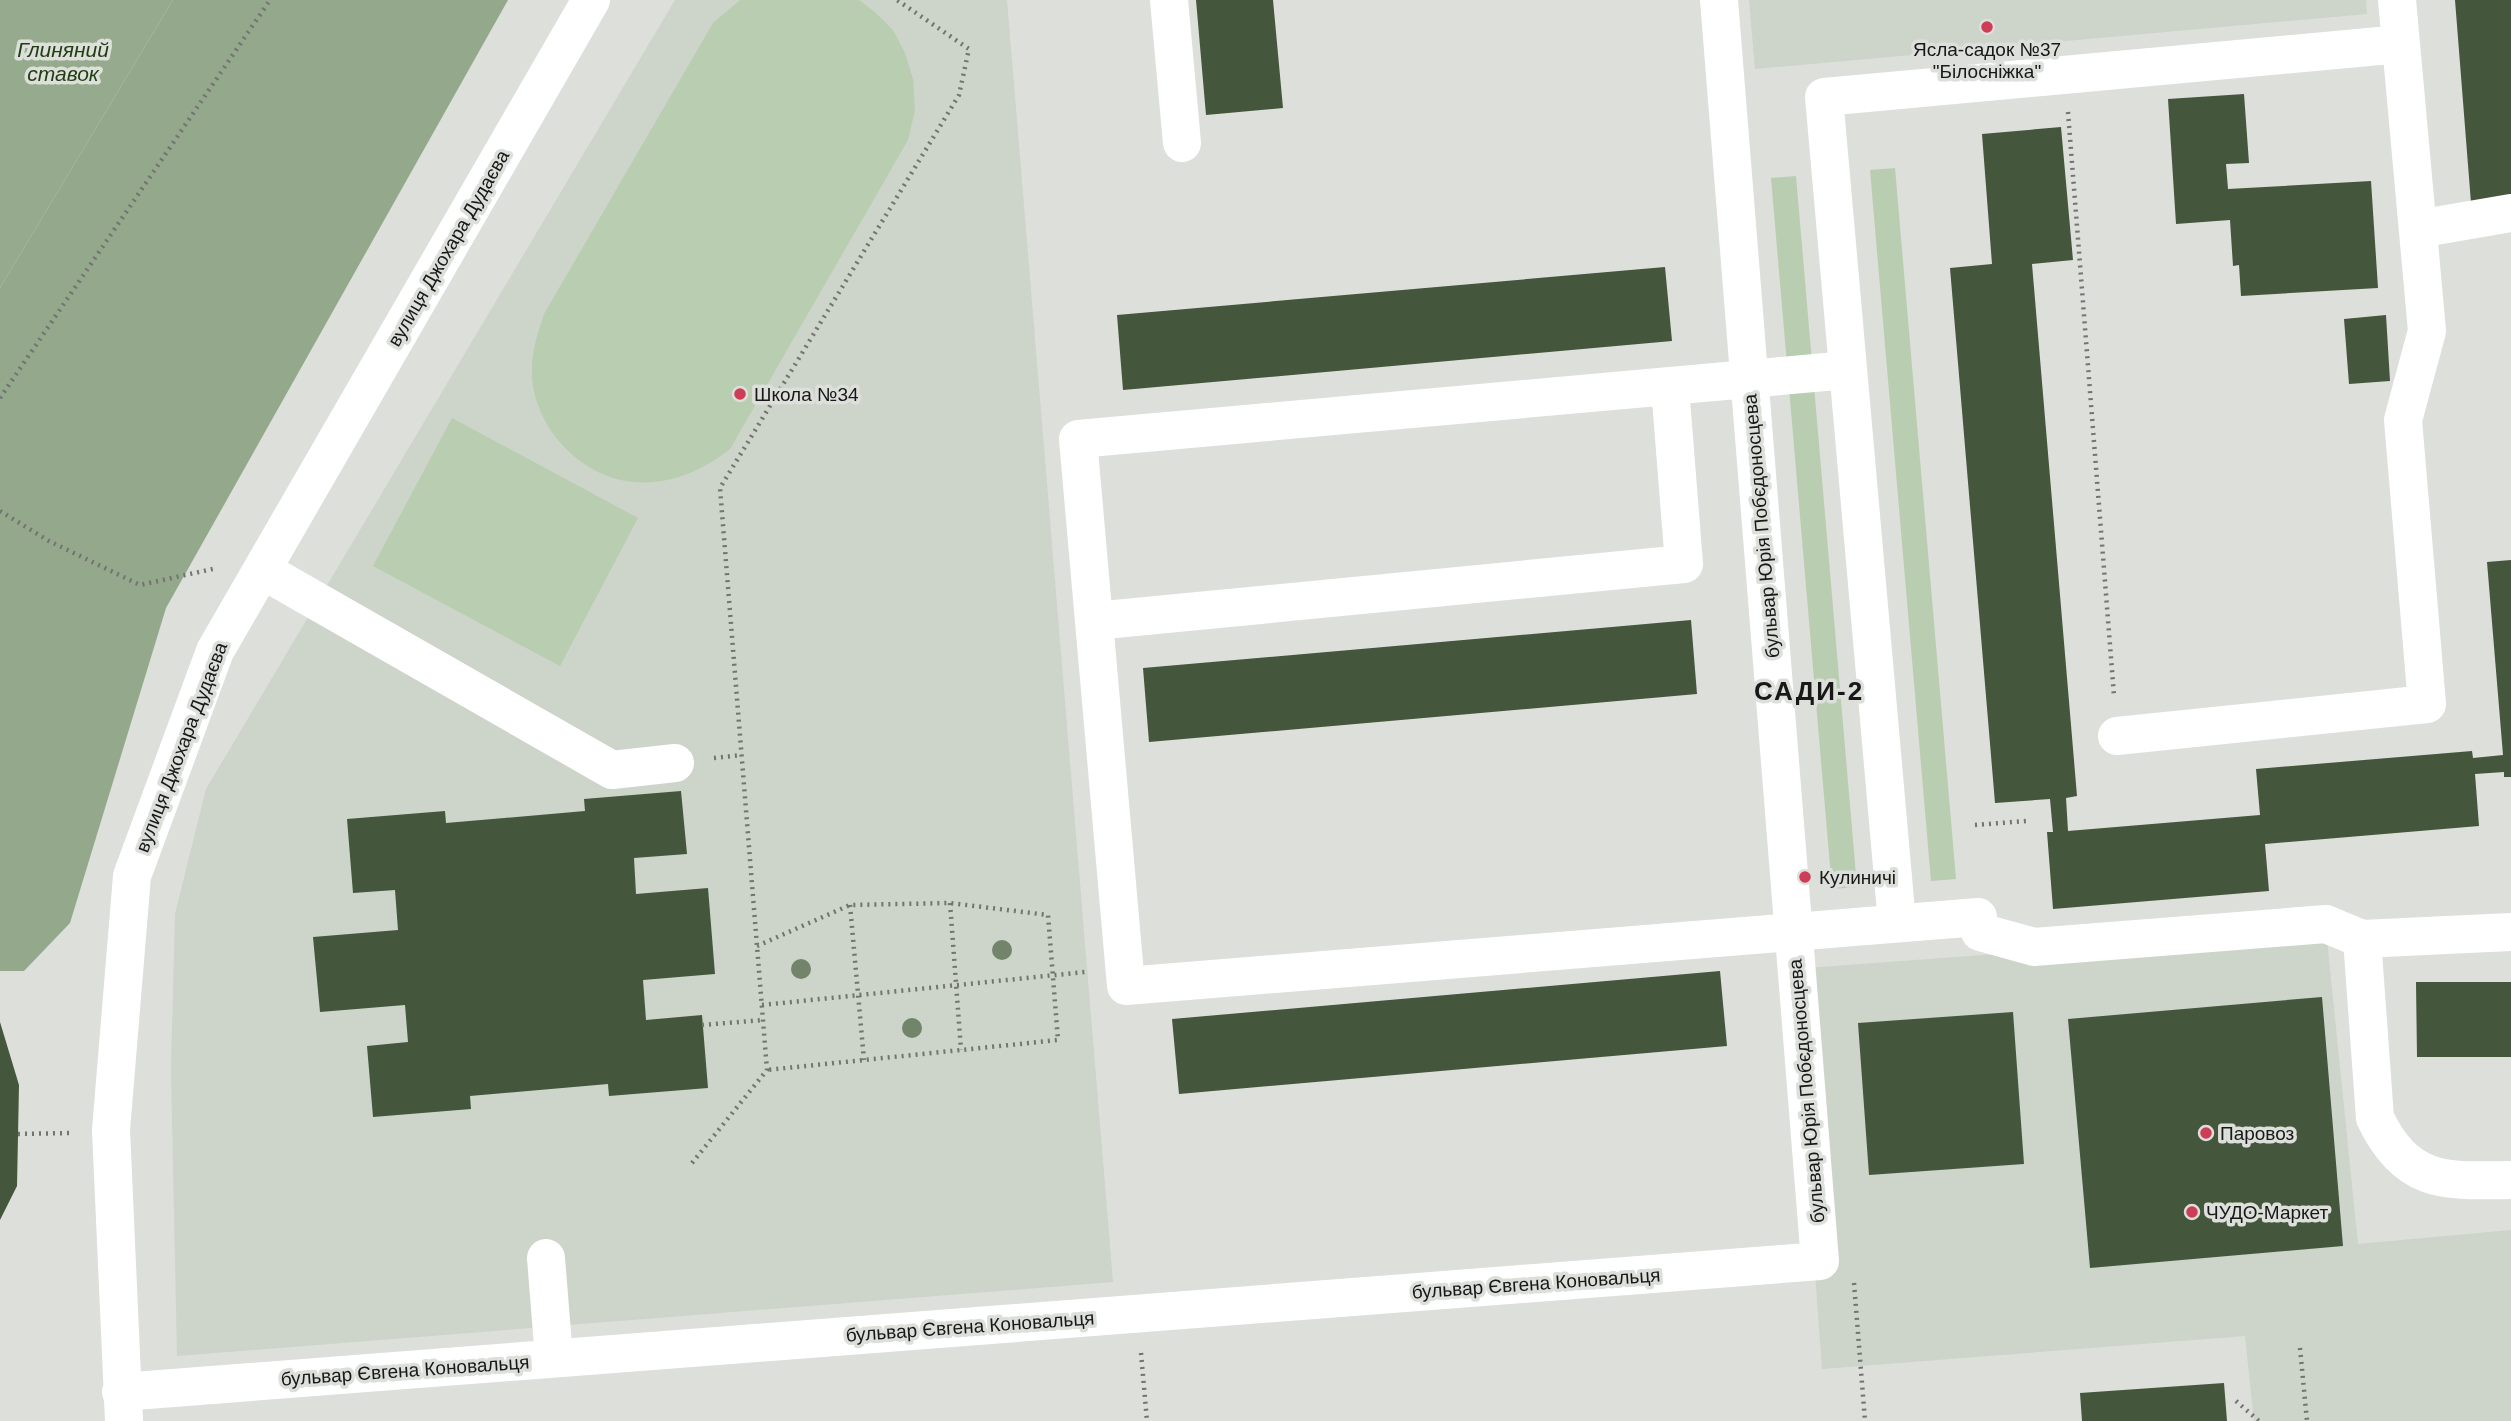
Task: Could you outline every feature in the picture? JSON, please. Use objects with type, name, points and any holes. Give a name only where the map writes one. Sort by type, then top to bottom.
[{"type":"street","name":"вулиця Джохара Дудаєва","points":[[122,1406],[111,1130],[132,876],[215,651],[591,0]]},
{"type":"street","points":[[1169,0],[1182,143]]},
{"type":"street","name":"бульвар Юрія Побєдоносцева","points":[[1719,0],[1820,1261]]},
{"type":"street","points":[[2117,736],[2427,704],[2403,420],[2427,331],[2397,0]]},
{"type":"street","points":[[1897,923],[1824,97],[2401,44]]},
{"type":"street","points":[[2418,229],[2511,213]]},
{"type":"street","points":[[1848,370],[1078,439],[1126,986],[1978,917],[1980,932],[2034,947],[2326,924],[2362,939],[2511,932]]},
{"type":"street","points":[[1094,621],[1684,564],[1670,387]]},
{"type":"street","points":[[262,570],[612,770],[675,763]]},
{"type":"street","points":[[2362,939],[2375,1118],[2386,1141],[2400,1157],[2425,1173],[2453,1181],[2511,1180]]},
{"type":"street","points":[[546,1258],[554,1359]]},
{"type":"street","name":"бульвар Євгена Коновальця","points":[[122,1406],[554,1359],[1820,1261]]},
{"type":"path","points":[[0,398],[270,0]]},
{"type":"path","points":[[692,1163],[767,1070],[720,488],[958,95],[970,49],[897,0]]},
{"type":"path","points":[[2065,74],[2117,736]]},
{"type":"path","points":[[0,511],[49,541],[141,584],[212,568],[262,570]]},
{"type":"path","points":[[1975,825],[2026,821]]},
{"type":"path","points":[[757,946],[850,905],[950,904],[1048,915],[1053,975],[1058,1040],[767,1070]]},
{"type":"path","points":[[950,904],[961,1050]]},
{"type":"path","points":[[850,905],[864,1060]]},
{"type":"path","points":[[762,1005],[1053,975]]},
{"type":"path","points":[[702,1025],[763,1020]]},
{"type":"path","points":[[18,1134],[82,1133]]},
{"type":"path","points":[[1820,1261],[1852,1258],[1865,1421]]},
{"type":"path","points":[[1138,1313],[1147,1421]]},
{"type":"path","points":[[2300,1348],[2306,1421]]},
{"type":"path","points":[[2236,1401],[2259,1421]]},
{"type":"shaded area","points":[[173,0],[508,0],[166,608],[70,923],[24,971],[0,971],[0,288]]},
{"type":"shaded area","name":"Школа №34","points":[[675,0],[1007,0],[1113,1282],[177,1356],[171,1070],[175,914],[206,789]]},
{"type":"shaded area","points":[[740,0],[859,0],[875,12],[893,30],[905,53],[913,79],[915,110],[908,140],[730,449],[709,464],[664,481],[619,479],[597,472],[577,459],[548,426],[533,385],[532,360],[537,337],[544,314],[713,23]]},
{"type":"shaded area","name":"Ясла-садок №37 \"Білосніжка\"","points":[[1749,0],[2366,0],[2367,14],[1755,69]]},
{"type":"shaded area","points":[[1895,168],[1956,879],[1931,881],[1870,170]]},
{"type":"shaded area","points":[[1796,176],[1857,887],[1832,889],[1771,178]]},
{"type":"shaded area","points":[[452,418],[638,518],[560,666],[373,566]]},
{"type":"shaded area","points":[[2326,930],[2358,1244],[2511,1230],[2511,1421],[2254,1421],[2245,1336],[1822,1369],[1793,969]]},
{"type":"water","name":"Глиняний ставок","points":[[0,0],[173,0],[0,288]]},
{"type":"building","points":[[1196,0],[1273,0],[1283,108],[1206,115]]},
{"type":"building","points":[[2455,0],[2511,0],[2511,200],[2471,203]]},
{"type":"building","points":[[2244,94],[2249,163],[2226,164],[2228,189],[2371,181],[2378,288],[2241,296],[2239,265],[2233,266],[2230,220],[2176,224],[2168,99]]},
{"type":"building","points":[[2061,127],[2073,260],[2032,264],[2077,796],[2066,798],[2068,831],[2260,815],[2256,769],[2472,751],[2473,758],[2503,755],[2487,562],[2511,560],[2511,777],[2504,777],[2504,772],[2475,774],[2479,826],[2265,844],[2269,891],[2053,909],[2047,832],[2053,832],[2050,799],[1995,803],[1950,268],[1992,264],[1982,134]]},
{"type":"building","points":[[1665,267],[1672,341],[1123,390],[1117,315]]},
{"type":"building","points":[[2386,315],[2390,381],[2349,384],[2344,319]]},
{"type":"building","points":[[1691,620],[1697,694],[1149,742],[1143,668]]},
{"type":"building","points":[[681,791],[687,854],[634,858],[636,894],[708,888],[715,974],[643,980],[646,1020],[702,1015],[708,1088],[609,1096],[608,1084],[470,1096],[471,1109],[373,1117],[367,1046],[408,1042],[405,1005],[320,1012],[313,937],[398,930],[395,890],[353,893],[347,819],[445,811],[446,823],[585,811],[584,799]]},
{"type":"building","points":[[1720,971],[1727,1046],[1179,1094],[1172,1019]]},
{"type":"building","points":[[2416,982],[2511,982],[2511,1057],[2417,1057]]},
{"type":"building","name":"Паровоз","points":[[2322,997],[2343,1246],[2090,1268],[2068,1019]]},
{"type":"building","points":[[2013,1012],[2024,1164],[1869,1175],[1858,1023]]},
{"type":"building","points":[[0,1022],[19,1085],[17,1186],[0,1220]]},
{"type":"building","points":[[2224,1383],[2227,1421],[2082,1421],[2080,1393]]},
{"type":"place","name":"Ясла-садок №37 \"Білосніжка\"","points":[[1987,27]]},
{"type":"place","name":"Школа №34","points":[[740,394]]},
{"type":"place","name":"Кулиничі","points":[[1805,877]]},
{"type":"place","name":"Паровоз","points":[[2206,1133]]},
{"type":"place","name":"ЧУДО-Маркет","points":[[2192,1212]]},
{"type":"district","name":"САДИ-2","points":[[1809,691]]}]
